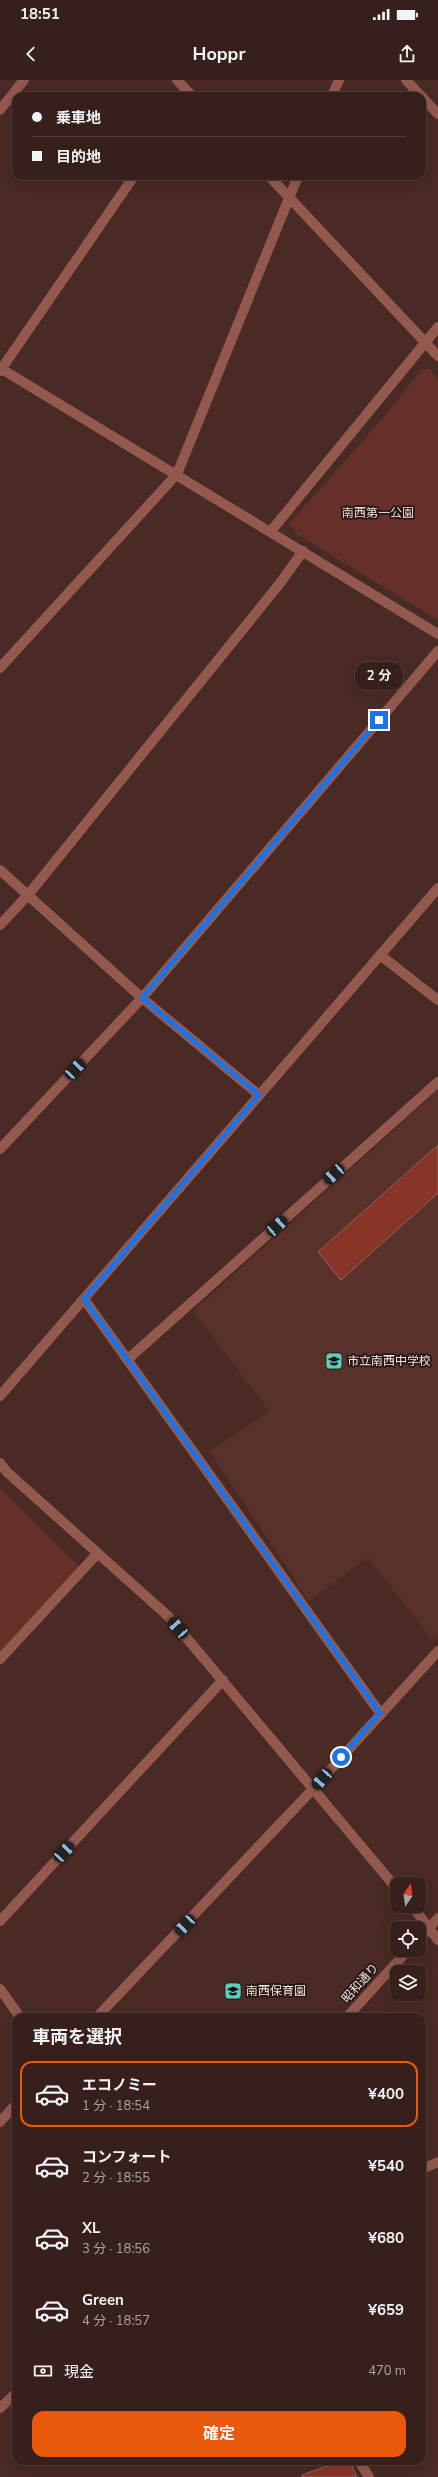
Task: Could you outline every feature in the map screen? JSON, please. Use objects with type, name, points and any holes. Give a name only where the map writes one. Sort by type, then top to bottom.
[{"type":"street","points":[[14,92],[24,80]]},
{"type":"street","points":[[177,80],[187,92]]},
{"type":"street","points":[[334,92],[339,80]]},
{"type":"street","points":[[406,80],[417,92]]},
{"type":"street","points":[[0,110],[12,95]]},
{"type":"street","points":[[426,102],[438,114]]},
{"type":"street","points":[[131,180],[1,369],[271,531],[438,634]]},
{"type":"street","points":[[272,180],[438,356]]},
{"type":"street","points":[[0,668],[177,474],[296,180]]},
{"type":"street","points":[[271,531],[424,341],[438,327]]},
{"type":"street","points":[[0,925],[28,895],[281,582],[303,551]]},
{"type":"street","points":[[0,1149],[142,998],[438,651]]},
{"type":"street","points":[[0,870],[142,998],[259,1095]]},
{"type":"street","points":[[0,1396],[438,888]]},
{"type":"street","points":[[380,955],[438,1000]]},
{"type":"street","points":[[128,1360],[438,1082]]},
{"type":"street","points":[[84,1299],[380,1713]]},
{"type":"street","points":[[0,1463],[7,1472],[169,1617],[312,1790],[390,1881]]},
{"type":"street","points":[[0,1659],[97,1554]]},
{"type":"street","points":[[101,2013],[312,1790],[380,1713],[438,1651]]},
{"type":"street","points":[[0,1921],[222,1680]]},
{"type":"street","points":[[418,1913],[430,1927],[438,1940]]},
{"type":"street","points":[[426,1931],[438,1918]]},
{"type":"street","name":"昭和通り","points":[[351,2013],[402,1957]]},
{"type":"street","points":[[0,1989],[17,2013]]},
{"type":"street","points":[[0,2122],[12,2108]]},
{"type":"street","points":[[426,2167],[438,2162]]},
{"type":"street","points":[[0,2408],[12,2397]]},
{"type":"street","points":[[362,2465],[369,2477]]},
{"type":"shaded area","name":"市立南西中学校","points":[[438,1090],[438,1637],[433,1641],[368,1558],[309,1601],[209,1451],[269,1411],[193,1311]]},
{"type":"green space","name":"南西第一公園","points":[[422,369],[429,369],[438,379],[438,620],[295,533],[294,529],[288,525],[384,417]]},
{"type":"green space","points":[[0,1488],[80,1568],[0,1654]]},
{"type":"building","points":[[438,1145],[438,1193],[341,1280],[318,1252]]},
{"type":"building","points":[[330,2465],[352,2465],[357,2477],[302,2477],[302,2475]]},
{"type":"place","name":"市立南西中学校","points":[[334,1361]]},
{"type":"place","name":"南西保育園","points":[[233,1991]]},
{"type":"route","points":[[341,1757],[380,1713],[84,1299],[259,1095],[142,998],[379,720]]}]
